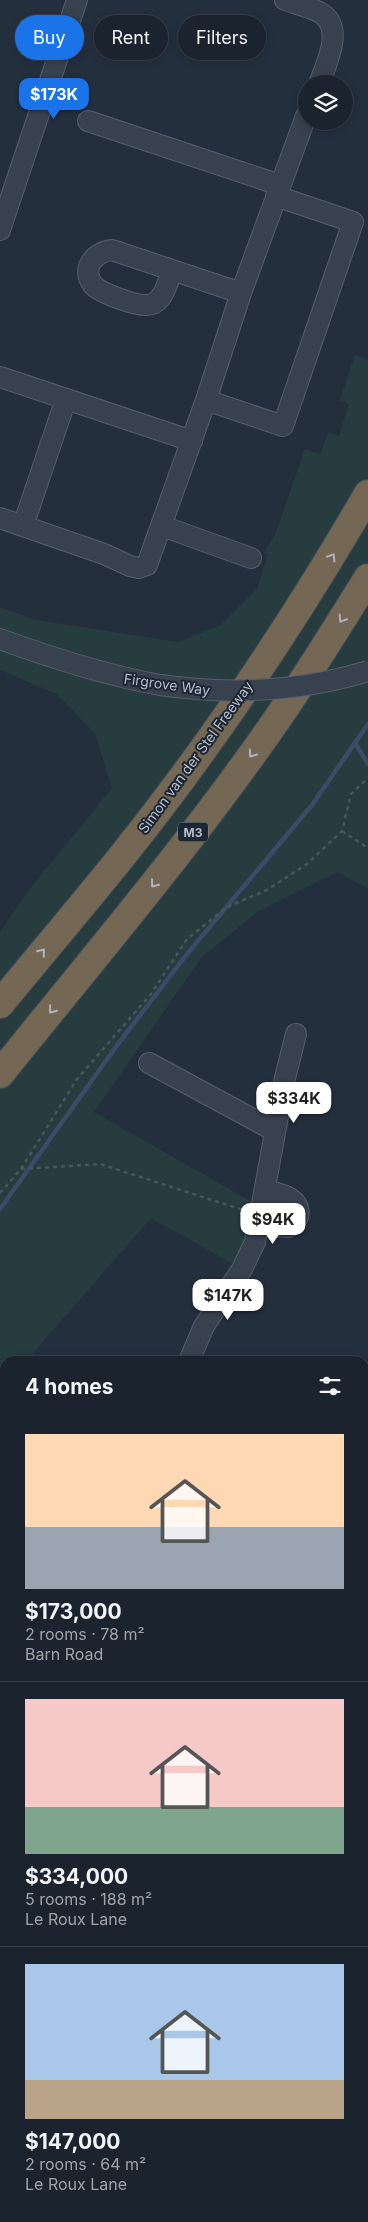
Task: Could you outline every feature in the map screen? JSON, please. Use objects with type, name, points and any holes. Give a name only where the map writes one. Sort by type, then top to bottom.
[{"type":"highway","name":"Simon van der Stel Freeway","points":[[0,1004],[124,854],[215,731],[268,657],[368,494]]},
{"type":"highway","name":"M3","points":[[0,1074],[154,883],[235,777],[280,715],[368,578]]},
{"type":"street","points":[[0,230],[77,0]]},
{"type":"street","points":[[285,0],[319,12],[330,23],[333,36],[331,49],[322,75]]},
{"type":"street","points":[[88,121],[278,190],[353,222],[283,426],[206,400]]},
{"type":"street","points":[[0,518],[104,554],[130,566],[139,568],[147,565],[192,441],[241,292],[301,130]]},
{"type":"street","points":[[172,270],[241,292]]},
{"type":"street","points":[[0,377],[192,441]]},
{"type":"street","points":[[23,526],[66,399]]},
{"type":"street","points":[[162,526],[251,558]]},
{"type":"street","name":"Firgrove Way","points":[[0,640],[77,665],[125,678],[198,690],[268,690],[312,685],[368,671]]},
{"type":"street","points":[[191,1356],[204,1326],[242,1269],[255,1242],[275,1131],[296,1034]]},
{"type":"street","points":[[149,1063],[275,1131]]},
{"type":"street","points":[[259,1221],[290,1227],[298,1217],[298,1208],[294,1201],[265,1190]]},
{"type":"path","points":[[0,1193],[22,1169],[77,1079],[151,994],[187,939],[227,907],[268,890],[307,864],[342,831],[351,794],[368,778]]},
{"type":"path","points":[[342,831],[368,848]]},
{"type":"path","points":[[22,1169],[100,1164],[259,1221]]},
{"type":"green space","points":[[355,355],[368,360],[368,889],[338,872],[257,912],[201,958],[94,1112],[261,1207],[242,1269],[151,1218],[30,1356],[0,1356],[0,932],[32,886],[112,788],[95,734],[57,694],[0,670],[0,607],[36,620],[178,642],[221,625],[257,589],[268,554],[264,553],[275,535],[305,449],[320,454],[328,433],[339,436],[349,404],[340,400]]},
{"type":"waterway","points":[[0,1209],[118,1044],[187,954],[312,805],[368,724]]},
{"type":"waterway","points":[[355,743],[368,764]]}]
